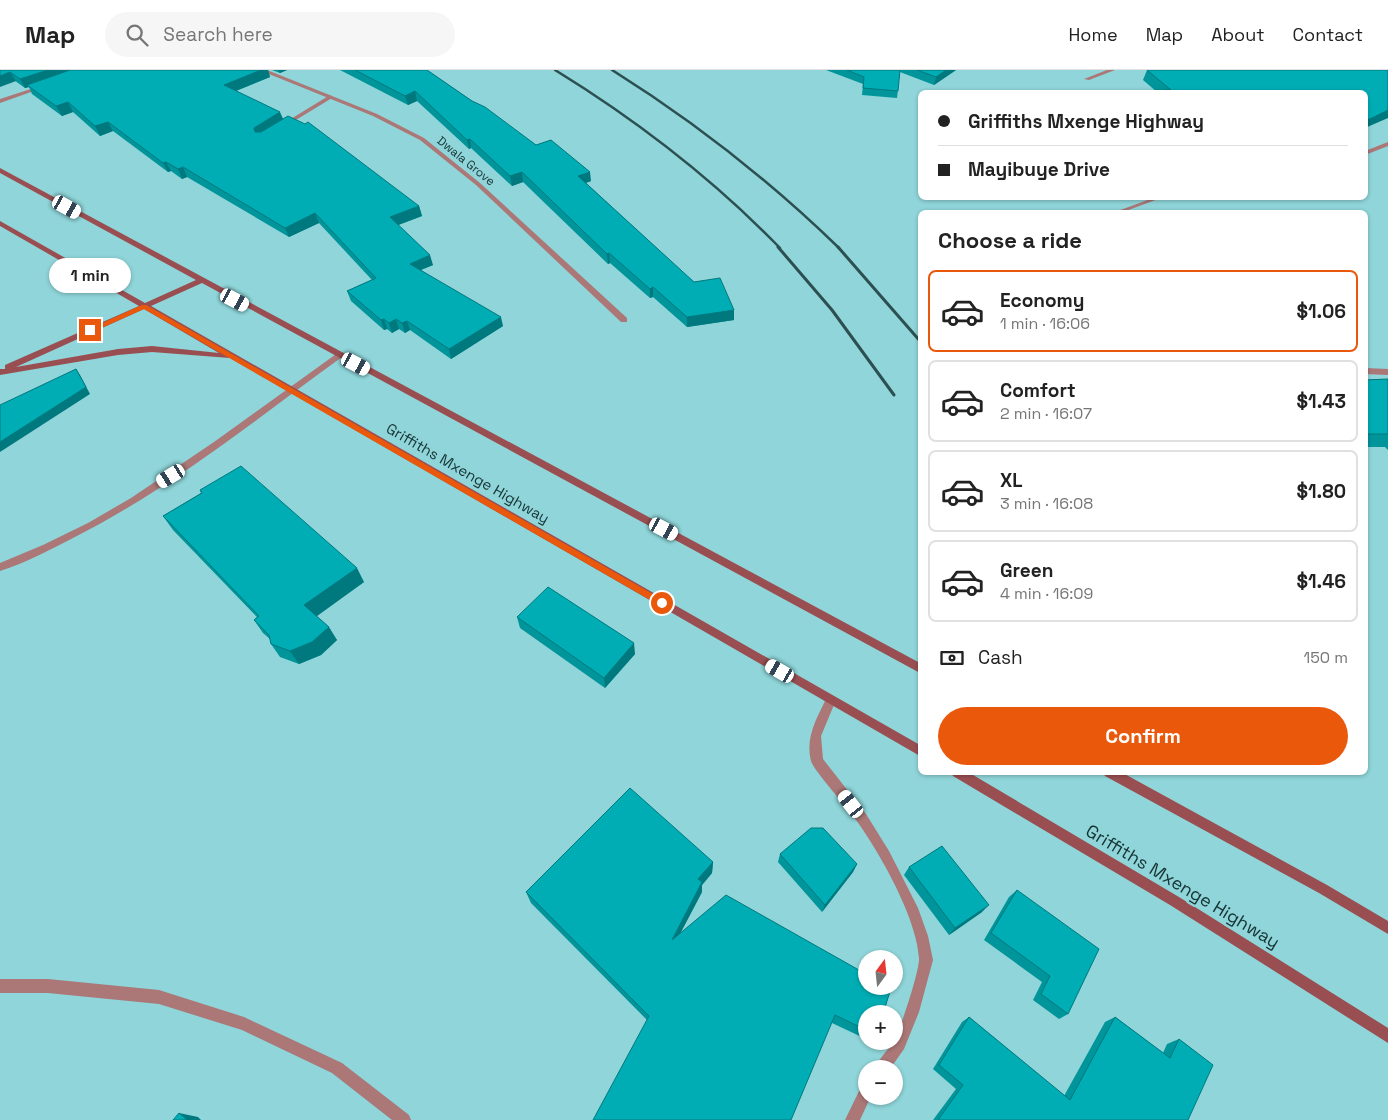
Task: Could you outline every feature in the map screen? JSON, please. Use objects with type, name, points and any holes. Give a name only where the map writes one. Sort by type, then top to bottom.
[{"type":"street","name":"Dwala Grove","points":[[262,70],[375,115],[422,139],[478,184],[624,320]]},
{"type":"street","points":[[1087,78],[1112,70]]},
{"type":"street","points":[[0,101],[46,85]]},
{"type":"street","points":[[277,130],[330,97]]},
{"type":"street","points":[[1368,152],[1388,144]]},
{"type":"street","points":[[0,170],[201,281],[724,560],[918,667]]},
{"type":"street","points":[[1124,210],[1152,200]]},
{"type":"street","name":"Griffiths Mxenge Highway","points":[[0,223],[918,750]]},
{"type":"street","points":[[0,371],[201,281]]},
{"type":"street","points":[[0,371],[118,352],[152,349],[232,357]]},
{"type":"street","points":[[0,567],[76,534],[171,476],[339,355]]},
{"type":"street","points":[[1368,371],[1388,372]]},
{"type":"street","points":[[830,700],[815,736],[817,761],[862,818],[884,855],[912,908],[922,936],[926,960],[912,1012],[899,1044],[888,1060]]},
{"type":"street","name":"Griffiths Mxenge Highway","points":[[961,775],[1111,862],[1308,983],[1388,1036]]},
{"type":"street","points":[[1114,775],[1323,889],[1388,928]]},
{"type":"street","points":[[0,986],[48,986],[159,997],[244,1024],[336,1068],[404,1120]]},
{"type":"street","points":[[852,1120],[860,1105]]},
{"type":"building","points":[[0,70],[48,70],[20,79],[10,72],[0,76]]},
{"type":"building","points":[[70,70],[261,70],[224,85],[280,112],[254,128],[255,132],[261,132],[288,116],[305,124],[308,122],[419,206],[390,217],[430,255],[410,264],[501,317],[449,349],[407,321],[402,323],[396,319],[389,323],[384,319],[381,320],[347,291],[376,278],[315,213],[285,228],[183,167],[178,169],[166,162],[163,163],[108,122],[95,126],[68,102],[56,106],[27,85]]},
{"type":"building","points":[[355,70],[427,70],[472,101],[485,107],[536,145],[551,140],[590,172],[578,176],[694,282],[720,278],[734,310],[687,317],[653,287],[650,289],[609,253],[607,254],[522,172],[510,176],[470,139],[467,140],[415,91],[405,96]]},
{"type":"building","points":[[847,70],[900,70],[898,91],[863,88],[864,77]]},
{"type":"building","points":[[917,70],[946,70],[936,77]]},
{"type":"building","points":[[1147,70],[1388,70],[1388,110],[1368,119],[1368,90],[1171,90]]},
{"type":"building","points":[[76,369],[86,387],[0,442],[0,405]]},
{"type":"building","points":[[1388,379],[1388,434],[1368,434],[1368,380]]},
{"type":"building","points":[[241,466],[357,568],[304,605],[329,627],[312,642],[290,651],[271,644],[269,635],[254,620],[259,616],[163,516],[202,493],[200,490]]},
{"type":"building","points":[[548,587],[634,643],[604,678],[517,617]]},
{"type":"building","points":[[630,788],[713,862],[698,879],[702,882],[672,940],[726,895],[858,969],[858,995],[889,995],[886,1005],[858,1005],[858,1026],[835,1015],[791,1120],[593,1120],[649,1016],[526,892]]},
{"type":"building","points":[[811,828],[823,828],[857,864],[825,905],[780,854]]},
{"type":"building","points":[[942,846],[989,905],[955,928],[909,867]]},
{"type":"building","points":[[1017,890],[1099,949],[1068,1014],[1041,994],[1050,976],[991,933]]},
{"type":"building","points":[[969,1017],[1070,1100],[1115,1017],[1170,1058],[1179,1039],[1213,1065],[1188,1120],[938,1120],[963,1085],[939,1065]]},
{"type":"building","points":[[179,1113],[187,1120],[173,1120]]},
{"type":"railway","points":[[555,70],[616,109],[701,174],[780,248]]},
{"type":"railway","points":[[612,70],[673,110],[731,153],[786,199],[838,247]]},
{"type":"railway","points":[[778,247],[832,310],[894,395]]},
{"type":"railway","points":[[838,247],[918,339]]},
{"type":"route","points":[[90,330],[144,306],[662,603]]}]
